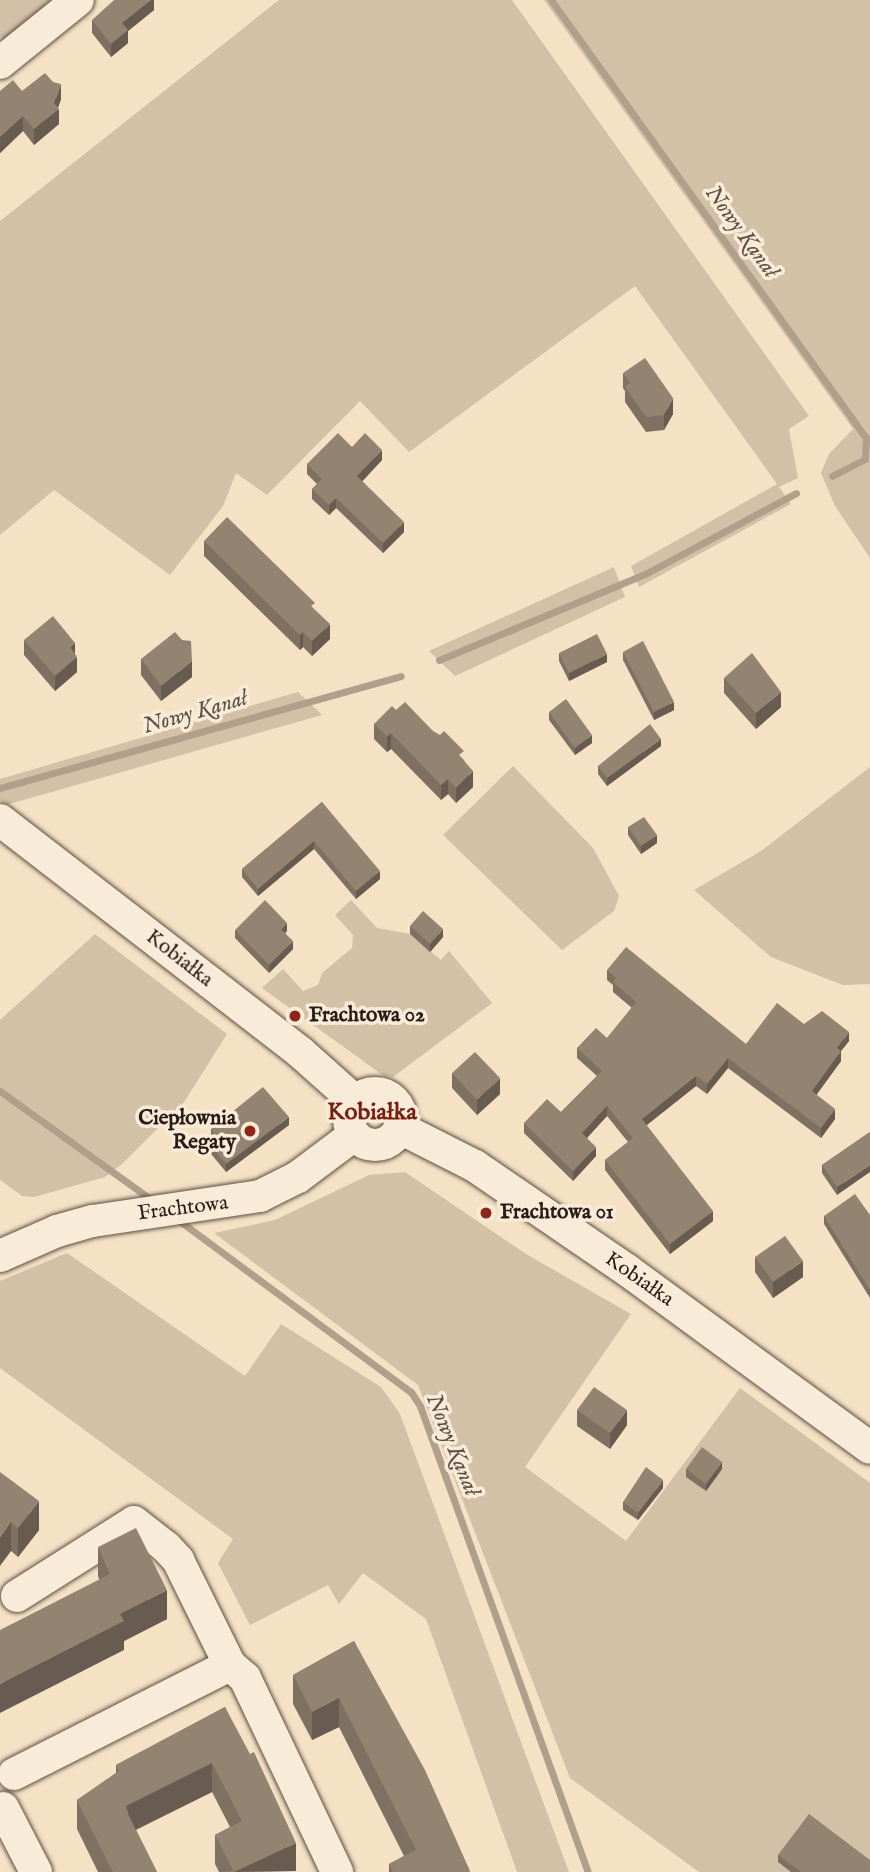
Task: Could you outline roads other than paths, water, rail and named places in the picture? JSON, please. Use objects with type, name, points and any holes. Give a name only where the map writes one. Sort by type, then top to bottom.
[{"type":"street","points":[[0,63],[78,0]]},
{"type":"street","name":"Kobiałka","points":[[0,820],[300,1052],[355,1101]]},
{"type":"street","points":[[373,1093],[392,1099],[401,1118],[400,1128],[386,1143],[376,1145],[354,1135],[348,1120],[355,1101],[373,1093]]},
{"type":"street","name":"Kobiałka","points":[[400,1128],[475,1166],[627,1270],[870,1448]]},
{"type":"street","name":"Frachtowa","points":[[0,1256],[57,1230],[110,1218],[210,1206],[271,1192],[354,1135]]},
{"type":"street","points":[[17,1597],[134,1521],[178,1560],[230,1665],[250,1688],[337,1872]]},
{"type":"street","points":[[36,1872],[2,1809],[15,1792],[7,1768],[230,1665]]},
{"type":"waterway","name":"Nowy Kanał","points":[[551,0],[866,438],[865,459],[832,476]]},
{"type":"waterway","name":"Nowy Kanał","points":[[439,660],[647,573],[796,493]]},
{"type":"waterway","name":"Nowy Kanał","points":[[0,788],[401,676]]},
{"type":"waterway","name":"Nowy Kanał","points":[[0,1091],[153,1201]]},
{"type":"waterway","name":"Nowy Kanał","points":[[177,1219],[411,1392],[420,1406],[588,1872]]},
{"type":"place","name":"Frachtowa 02","points":[[295,1016]]},
{"type":"place","name":"Ciepłownia Regaty","points":[[250,1131]]},
{"type":"place","name":"Frachtowa 01","points":[[486,1213]]},
{"type":"district","name":"Kobiałka","points":[[372,1113]]}]
